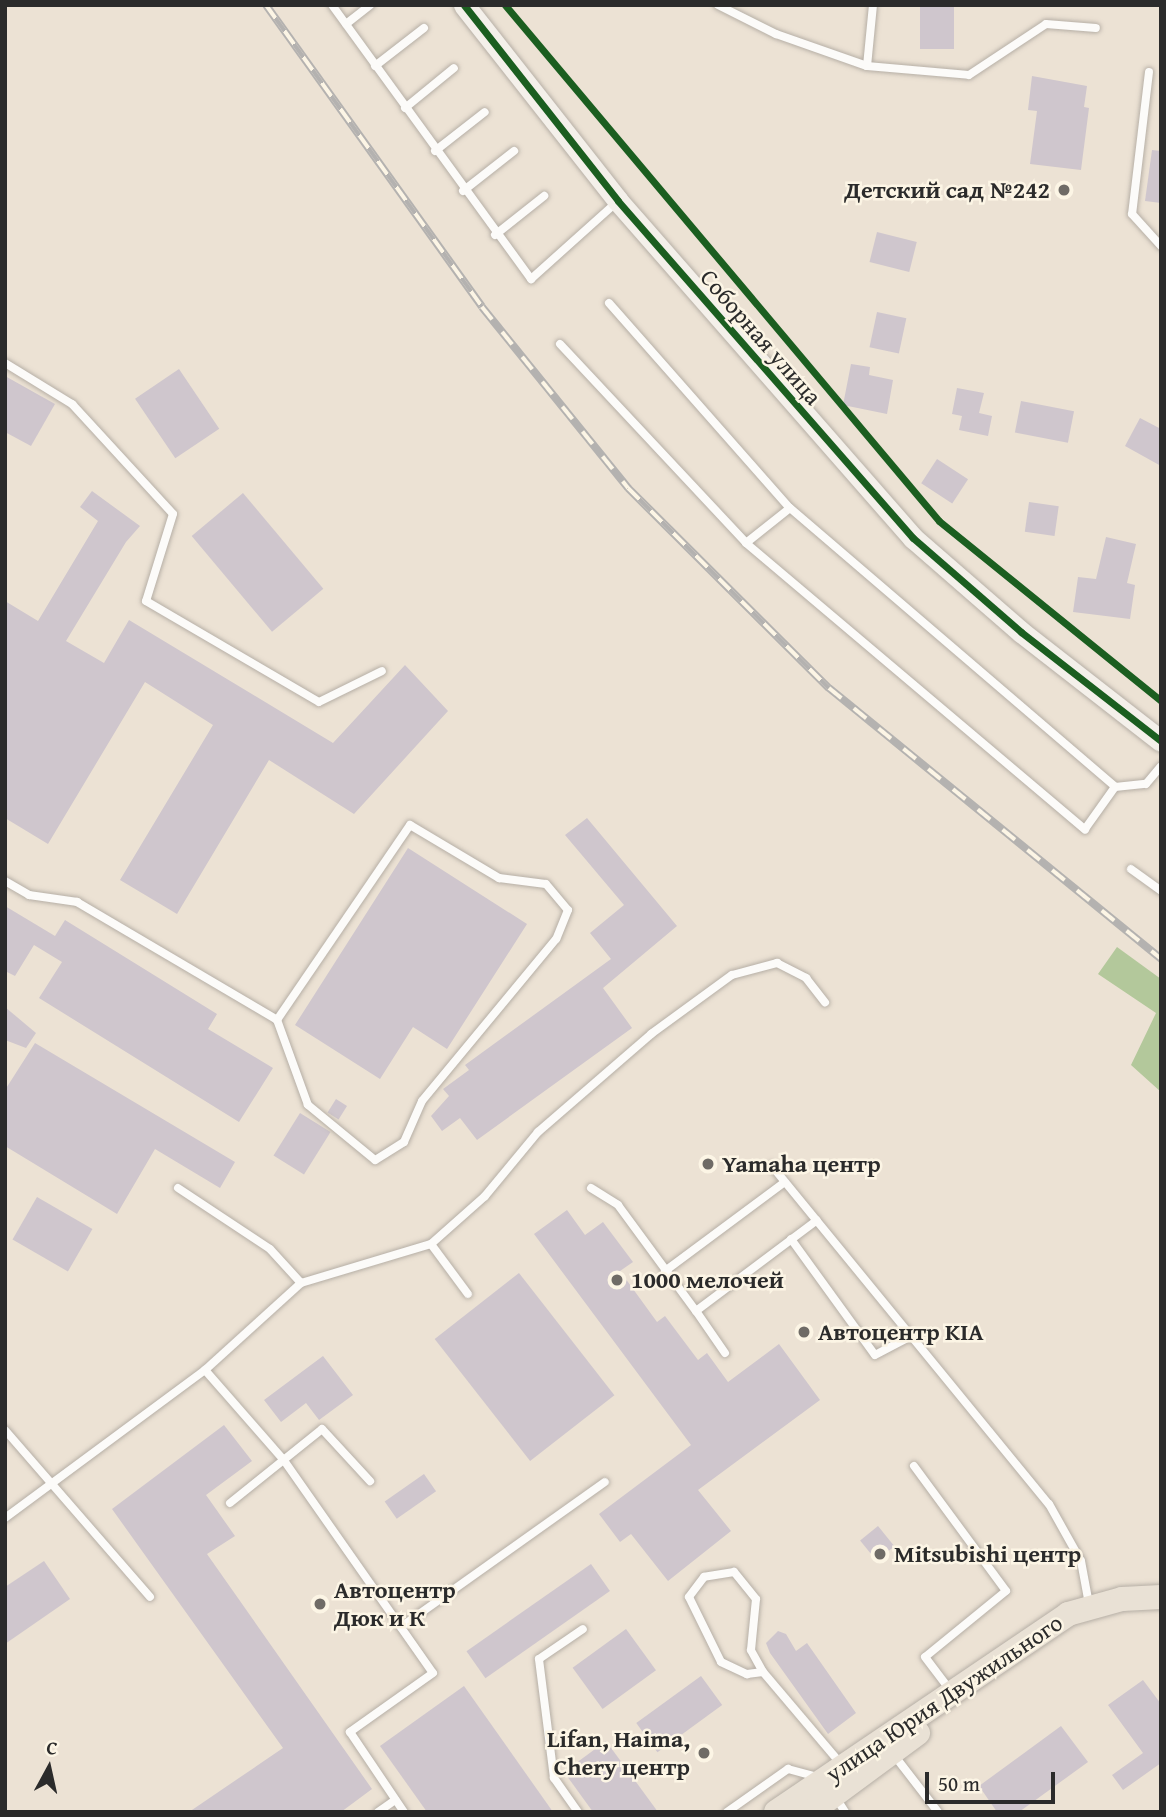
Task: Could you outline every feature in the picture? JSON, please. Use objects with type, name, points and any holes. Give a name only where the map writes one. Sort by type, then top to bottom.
[{"type":"main road","name":"улица Юрия Двужильного","points":[[776,1812],[839,1787],[892,1753],[1007,1667],[1091,1614],[1122,1598],[1161,1597]]},
{"type":"main road","name":"улица Юрия Двужильного","points":[[811,1812],[952,1692],[1039,1632],[1091,1614],[1161,1614]]},
{"type":"street","name":"Соборная улица","points":[[464,5],[618,201],[913,538],[1002,616],[1161,741]]},
{"type":"lane","points":[[332,5],[463,191],[531,279],[618,201]]},
{"type":"lane","points":[[346,24],[370,5]]},
{"type":"lane","points":[[718,5],[776,34],[867,66],[969,75],[1046,24],[1096,28]]},
{"type":"lane","points":[[867,66],[873,5]]},
{"type":"lane","points":[[375,66],[424,28]]},
{"type":"lane","points":[[405,108],[454,68]]},
{"type":"lane","points":[[1149,72],[1132,214],[1161,246]]},
{"type":"lane","points":[[435,151],[485,112]]},
{"type":"lane","points":[[463,191],[514,151]]},
{"type":"lane","points":[[495,235],[544,196]]},
{"type":"lane","points":[[609,303],[790,508],[1115,787],[1146,784],[1161,766]]},
{"type":"lane","points":[[560,344],[746,543],[1085,829],[1115,787]]},
{"type":"lane","points":[[5,363],[72,404],[173,514],[146,601],[319,702],[382,671]]},
{"type":"lane","points":[[746,543],[790,508]]},
{"type":"lane","points":[[5,881],[29,895],[77,902],[277,1020],[308,1105],[375,1160],[404,1142],[422,1101],[556,939],[568,910],[546,884],[499,878],[410,825],[277,1020]]},
{"type":"lane","points":[[1132,869],[1161,891]]},
{"type":"lane","points":[[5,1518],[205,1370],[301,1283],[430,1244],[485,1196],[538,1132],[651,1034],[732,975],[777,963],[806,978],[825,1002]]},
{"type":"lane","points":[[772,1166],[1049,1504],[1082,1561],[1091,1614]]},
{"type":"lane","points":[[665,1271],[785,1182]]},
{"type":"lane","points":[[177,1188],[270,1249],[301,1283]]},
{"type":"lane","points":[[591,1188],[618,1205],[725,1353]]},
{"type":"lane","points":[[696,1311],[817,1220]]},
{"type":"lane","points":[[791,1239],[875,1355],[911,1336]]},
{"type":"lane","points":[[430,1244],[468,1294]]},
{"type":"lane","points":[[205,1370],[283,1459],[433,1673],[351,1732],[404,1812]]},
{"type":"lane","points":[[6,1429],[50,1486],[150,1597]]},
{"type":"lane","points":[[230,1503],[322,1429],[370,1482]]},
{"type":"lane","points":[[914,1466],[1006,1591],[925,1657],[952,1692]]},
{"type":"lane","points":[[401,1627],[605,1482]]},
{"type":"lane","points":[[763,1672],[747,1674],[721,1662],[689,1597],[704,1577],[734,1572],[756,1600],[751,1650],[839,1787]]},
{"type":"lane","points":[[578,1812],[554,1778],[539,1659],[583,1629]]},
{"type":"lane","points":[[892,1753],[938,1812]]},
{"type":"lane","points":[[727,1812],[788,1769],[839,1787]]},
{"type":"lane","points":[[378,1812],[395,1800]]},
{"type":"green space","points":[[1117,947],[1161,979],[1161,1092],[1131,1065],[1156,1013],[1098,974]]},
{"type":"building","points":[[920,5],[954,5],[954,49],[920,49]]},
{"type":"building","points":[[1032,76],[1087,86],[1084,107],[1089,108],[1081,170],[1030,164],[1037,111],[1028,110]]},
{"type":"building","points":[[1152,150],[1161,151],[1161,203],[1145,201]]},
{"type":"building","points":[[877,232],[917,242],[909,272],[870,262]]},
{"type":"building","points":[[877,312],[906,318],[899,353],[870,347]]},
{"type":"building","points":[[851,364],[870,367],[869,375],[893,380],[887,414],[843,405]]},
{"type":"building","points":[[179,369],[219,429],[175,458],[135,399]]},
{"type":"building","points":[[5,376],[55,404],[31,446],[5,432]]},
{"type":"building","points":[[957,388],[984,393],[979,413],[992,416],[988,436],[959,430],[962,416],[952,414]]},
{"type":"building","points":[[1021,401],[1074,411],[1068,443],[1015,432]]},
{"type":"building","points":[[1140,418],[1161,429],[1161,466],[1125,446]]},
{"type":"building","points":[[937,459],[968,479],[952,503],[921,483]]},
{"type":"building","points":[[92,491],[140,526],[126,542],[66,641],[104,663],[129,620],[333,743],[405,665],[448,711],[354,814],[269,760],[177,914],[120,880],[213,725],[145,682],[48,844],[5,818],[5,601],[38,621],[98,521],[80,507]]},
{"type":"building","points":[[243,493],[323,589],[272,632],[192,536]]},
{"type":"building","points":[[1029,502],[1059,506],[1055,536],[1025,532]]},
{"type":"building","points":[[1106,537],[1136,544],[1127,583],[1135,585],[1130,619],[1073,612],[1078,577],[1096,579]]},
{"type":"building","points":[[587,818],[677,926],[603,988],[632,1028],[477,1140],[460,1118],[442,1131],[431,1116],[449,1096],[443,1089],[469,1070],[465,1065],[611,959],[590,933],[624,905],[565,835]]},
{"type":"building","points":[[408,848],[527,924],[447,1049],[413,1027],[380,1079],[295,1025]]},
{"type":"building","points":[[5,906],[55,936],[65,920],[217,1014],[208,1029],[273,1068],[239,1122],[39,998],[62,962],[34,945],[15,976],[5,971]]},
{"type":"building","points":[[5,1007],[36,1033],[26,1048],[5,1040]]},
{"type":"building","points":[[35,1043],[235,1162],[220,1188],[155,1149],[117,1214],[5,1146],[5,1090]]},
{"type":"building","points":[[336,1099],[347,1106],[339,1119],[328,1113]]},
{"type":"building","points":[[300,1113],[331,1132],[304,1174],[274,1155]]},
{"type":"building","points":[[37,1197],[92,1229],[68,1271],[12,1239]]},
{"type":"building","points":[[567,1210],[585,1235],[603,1222],[633,1262],[620,1271],[657,1322],[665,1316],[698,1360],[707,1353],[728,1382],[779,1344],[820,1400],[698,1490],[731,1531],[668,1581],[631,1534],[620,1542],[599,1514],[691,1445],[534,1234]]},
{"type":"building","points":[[519,1273],[614,1395],[530,1461],[435,1339]]},
{"type":"building","points":[[323,1356],[353,1395],[319,1420],[306,1403],[281,1422],[264,1400]]},
{"type":"building","points":[[224,1425],[252,1461],[206,1495],[235,1536],[207,1554],[372,1789],[341,1812],[189,1812],[283,1748],[112,1509]]},
{"type":"building","points":[[424,1474],[436,1491],[397,1519],[385,1502]]},
{"type":"building","points":[[878,1526],[894,1546],[876,1561],[860,1540]]},
{"type":"building","points":[[44,1561],[70,1599],[5,1644],[5,1587]]},
{"type":"building","points":[[591,1564],[610,1591],[485,1678],[466,1651]]},
{"type":"building","points":[[626,1629],[656,1670],[603,1709],[573,1668]]},
{"type":"building","points":[[778,1631],[786,1634],[796,1651],[807,1643],[856,1713],[828,1734],[770,1653],[766,1643]]},
{"type":"building","points":[[701,1676],[722,1705],[657,1752],[636,1723]]},
{"type":"building","points":[[1143,1680],[1161,1704],[1161,1763],[1123,1790],[1112,1775],[1143,1753],[1108,1705]]},
{"type":"building","points":[[464,1686],[553,1812],[427,1812],[380,1746]]},
{"type":"building","points":[[1061,1726],[1088,1762],[1019,1812],[997,1812],[979,1786]]},
{"type":"building","points":[[606,1741],[658,1812],[593,1812],[564,1772]]},
{"type":"railway","points":[[266,5],[482,307],[628,488],[829,688],[1161,959]]},
{"type":"cycle path","points":[[464,5],[618,201],[913,538],[1021,632],[1161,741]]},
{"type":"cycle path","points":[[505,5],[939,521],[1161,701]]},
{"type":"place","name":"Детский сад №242","points":[[1064,190]]},
{"type":"place","name":"Yamaha центр","points":[[708,1164]]},
{"type":"place","name":"1000 мелочей","points":[[617,1280]]},
{"type":"place","name":"Автоцентр KIA","points":[[804,1332]]},
{"type":"place","name":"Mitsubishi центр","points":[[880,1554]]},
{"type":"place","name":"Автоцентр Дюк и К","points":[[320,1604]]},
{"type":"place","name":"Lifan, Haima, Chery центр","points":[[704,1753]]}]
